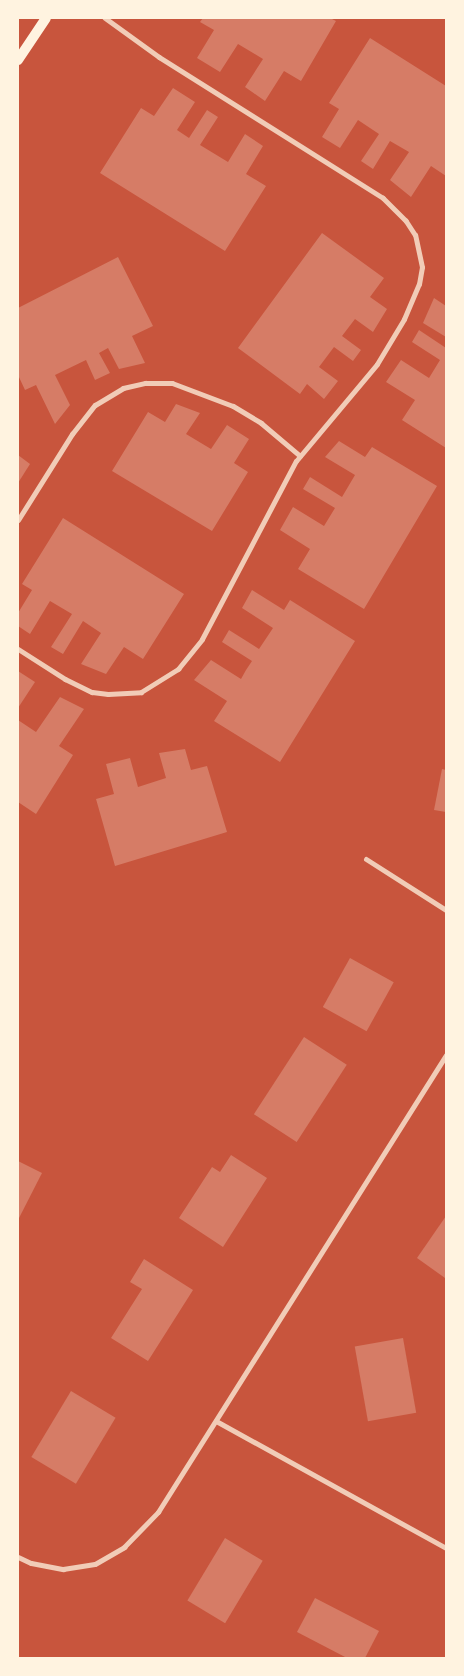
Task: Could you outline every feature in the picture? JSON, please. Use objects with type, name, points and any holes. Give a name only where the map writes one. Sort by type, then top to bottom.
[{"type":"main road","points":[[18,60],[46,18]]},
{"type":"street","points":[[18,649],[92,692],[114,694],[141,692],[178,669],[202,639],[300,456],[377,364],[404,319],[419,284],[422,267],[415,235],[406,221],[383,198],[159,57],[105,18]]},
{"type":"street","points":[[18,520],[72,434],[95,405],[123,388],[145,382],[172,382],[233,406],[261,423],[300,456]]},
{"type":"street","points":[[366,859],[446,910]]},
{"type":"street","points":[[18,1556],[47,1568],[80,1568],[96,1564],[124,1547],[158,1512],[446,1055]]},
{"type":"street","points":[[216,1422],[446,1548]]},
{"type":"building","points":[[203,18],[330,18],[336,21],[301,81],[284,71],[265,101],[245,87],[263,59],[238,44],[220,72],[197,58],[214,30],[200,22]]},
{"type":"building","points":[[370,38],[446,86],[446,176],[431,166],[411,197],[390,180],[409,152],[390,141],[373,169],[361,161],[379,134],[358,120],[340,148],[322,137],[339,109],[329,103]]},
{"type":"building","points":[[173,88],[195,102],[177,130],[189,138],[207,110],[218,117],[200,145],[228,162],[245,134],[263,146],[246,174],[266,186],[225,251],[100,173],[141,108],[154,116]]},
{"type":"building","points":[[322,233],[384,278],[370,297],[387,309],[373,332],[355,319],[342,336],[361,350],[353,361],[334,347],[319,367],[338,381],[324,399],[307,384],[300,394],[238,348]]},
{"type":"building","points":[[118,257],[153,326],[132,336],[145,363],[119,369],[108,348],[99,353],[110,373],[95,380],[86,360],[55,375],[70,405],[55,424],[36,385],[25,390],[18,375],[18,308]]},
{"type":"building","points":[[434,298],[446,306],[446,337],[423,323]]},
{"type":"building","points":[[419,330],[446,348],[446,448],[402,420],[415,400],[386,382],[401,360],[429,378],[440,360],[412,342]]},
{"type":"building","points":[[176,404],[200,413],[186,434],[211,449],[227,425],[249,439],[234,463],[248,472],[212,531],[112,471],[148,412],[165,422]]},
{"type":"building","points":[[339,441],[365,457],[372,447],[437,486],[364,609],[298,569],[310,549],[280,530],[293,507],[324,526],[335,508],[303,489],[310,477],[342,497],[355,475],[325,457]]},
{"type":"building","points":[[18,455],[30,464],[18,483]]},
{"type":"building","points":[[63,518],[184,594],[143,659],[124,647],[106,674],[81,664],[101,633],[83,621],[63,654],[51,647],[72,614],[50,601],[30,634],[18,626],[18,613],[32,590],[22,584]]},
{"type":"building","points":[[252,590],[284,610],[290,600],[355,641],[280,762],[214,721],[227,701],[194,680],[211,660],[241,679],[252,661],[222,642],[229,630],[259,649],[273,628],[242,608]]},
{"type":"building","points":[[18,671],[35,682],[18,708]]},
{"type":"building","points":[[60,697],[84,709],[59,746],[73,755],[36,814],[18,802],[18,720],[36,732]]},
{"type":"building","points":[[185,749],[191,770],[207,766],[227,832],[115,866],[96,799],[114,794],[106,764],[130,758],[138,787],[166,778],[159,753]]},
{"type":"building","points":[[442,769],[446,770],[446,812],[434,810]]},
{"type":"building","points":[[350,958],[394,982],[367,1031],[323,1007]]},
{"type":"building","points":[[304,1037],[347,1065],[297,1142],[254,1114]]},
{"type":"building","points":[[231,1155],[267,1178],[223,1247],[179,1218],[212,1167],[220,1172]]},
{"type":"building","points":[[18,1161],[42,1173],[18,1220]]},
{"type":"building","points":[[446,1216],[446,1275],[445,1278],[417,1258]]},
{"type":"building","points":[[144,1259],[193,1290],[148,1361],[111,1338],[142,1289],[130,1282]]},
{"type":"building","points":[[403,1338],[416,1413],[368,1421],[355,1347]]},
{"type":"building","points":[[71,1391],[116,1418],[76,1484],[31,1457]]},
{"type":"building","points":[[225,1538],[263,1561],[225,1623],[187,1601]]},
{"type":"building","points":[[315,1598],[379,1631],[365,1658],[347,1658],[297,1632]]}]
